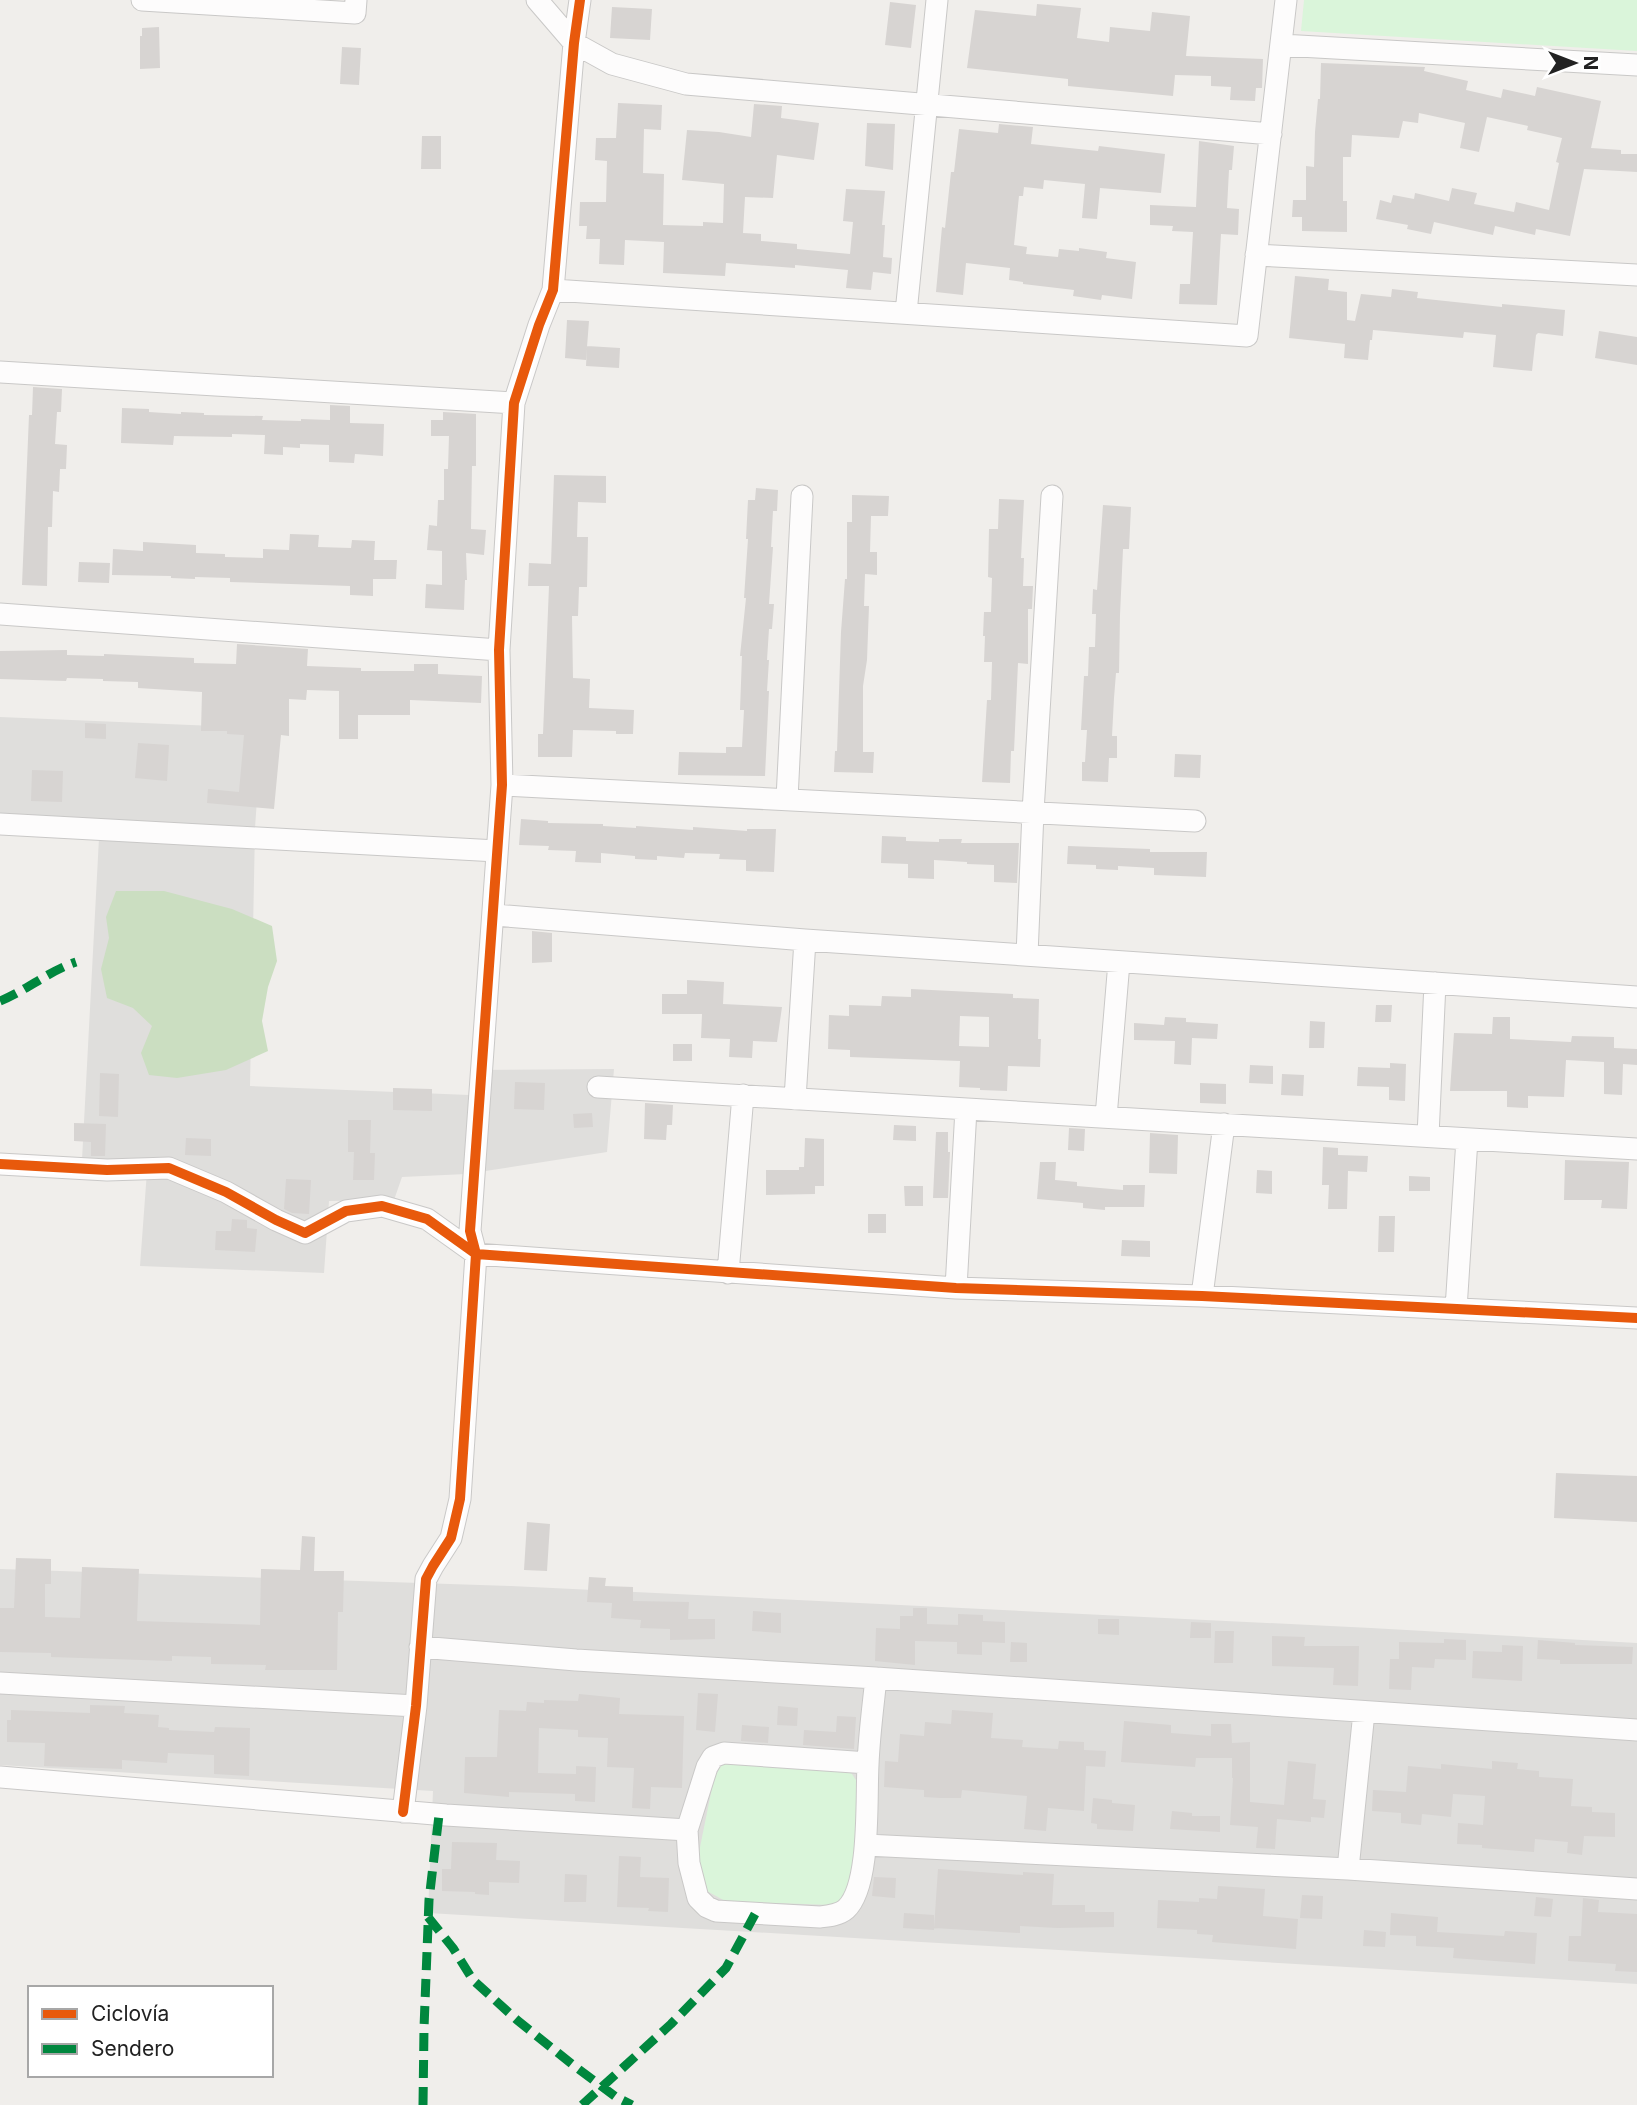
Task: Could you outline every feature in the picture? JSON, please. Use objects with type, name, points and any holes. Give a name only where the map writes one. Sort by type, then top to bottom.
[{"type":"street","points":[[142,0],[355,13],[356,0]]},
{"type":"street","points":[[537,0],[574,43],[612,64],[687,85],[1270,134]]},
{"type":"street","points":[[403,1812],[416,1706],[426,1579],[451,1538],[460,1499],[476,1254],[470,1231],[502,785],[499,650],[514,403],[552,290],[580,0]]},
{"type":"street","points":[[906,313],[937,0]]},
{"type":"street","points":[[552,290],[1247,336],[1286,0]]},
{"type":"street","points":[[1281,44],[1637,65]]},
{"type":"street","points":[[1256,255],[1637,275]]},
{"type":"street","points":[[0,372],[514,403]]},
{"type":"street","points":[[787,799],[802,496]]},
{"type":"street","points":[[1027,955],[1052,496]]},
{"type":"street","points":[[0,614],[499,650]]},
{"type":"street","points":[[502,785],[1195,821]]},
{"type":"street","points":[[0,824],[497,851]]},
{"type":"street","points":[[494,915],[805,940],[1637,996]]},
{"type":"street","points":[[795,1098],[805,940]]},
{"type":"street","points":[[1106,1117],[1119,962]]},
{"type":"street","points":[[1428,1136],[1435,983]]},
{"type":"street","points":[[598,1087],[1637,1149]]},
{"type":"street","points":[[728,1273],[743,1095]]},
{"type":"street","points":[[956,1288],[966,1109]]},
{"type":"street","points":[[1202,1296],[1224,1124]]},
{"type":"street","points":[[1456,1309],[1467,1139]]},
{"type":"street","points":[[0,1164],[107,1170],[169,1168],[226,1192],[305,1233],[346,1211],[382,1206],[427,1219],[476,1254],[956,1288],[1202,1296],[1637,1318]]},
{"type":"street","points":[[420,1647],[576,1660],[1637,1730]]},
{"type":"street","points":[[868,1763],[724,1753],[713,1757],[707,1767],[687,1830],[689,1863],[698,1898],[716,1911],[820,1917],[835,1915],[846,1909],[861,1876],[866,1845],[868,1763],[876,1678]]},
{"type":"street","points":[[0,1683],[416,1706]]},
{"type":"street","points":[[1348,1869],[1364,1712]]},
{"type":"street","points":[[0,1777],[403,1812],[687,1830]]},
{"type":"street","points":[[866,1845],[1348,1869],[1637,1889]]},
{"type":"shaded area","points":[[0,717],[262,728],[255,828],[250,1086],[469,1095],[473,1070],[614,1069],[607,1152],[466,1174],[402,1177],[394,1200],[329,1201],[324,1273],[140,1266],[147,1171],[82,1160],[100,819],[0,813]]},
{"type":"shaded area","points":[[0,1569],[511,1586],[1637,1643],[1637,1984],[428,1913],[433,1791],[0,1765]]},
{"type":"green space","points":[[1304,0],[1637,0],[1637,51],[1301,31]]},
{"type":"green space","points":[[116,891],[164,891],[232,909],[272,926],[277,961],[268,987],[262,1021],[268,1051],[226,1070],[177,1078],[149,1075],[141,1053],[152,1026],[133,1008],[107,998],[101,969],[109,938],[106,917]]},
{"type":"green space","points":[[733,1760],[842,1769],[852,1774],[861,1788],[852,1885],[845,1899],[831,1905],[725,1901],[707,1891],[696,1867],[714,1778],[721,1766]]},
{"type":"building","points":[[890,2],[916,5],[911,48],[885,45]]},
{"type":"building","points":[[1037,4],[1081,8],[1077,38],[1109,42],[1110,27],[1150,31],[1152,12],[1190,16],[1186,56],[1263,59],[1262,88],[1256,88],[1255,101],[1230,100],[1231,87],[1211,86],[1211,76],[1175,75],[1173,96],[1068,86],[1068,79],[967,68],[975,10],[1036,16]]},
{"type":"building","points":[[612,7],[652,9],[650,40],[610,38]]},
{"type":"building","points":[[159,27],[160,68],[140,69],[142,28]]},
{"type":"building","points":[[342,47],[361,48],[359,85],[340,84]]},
{"type":"building","points":[[1321,63],[1425,67],[1424,71],[1468,81],[1466,90],[1501,98],[1503,89],[1535,96],[1537,87],[1601,101],[1591,148],[1637,154],[1637,172],[1584,169],[1570,236],[1536,229],[1535,235],[1495,226],[1493,235],[1434,222],[1431,234],[1407,229],[1408,225],[1376,219],[1380,200],[1391,203],[1393,195],[1414,199],[1415,193],[1449,201],[1452,188],[1477,193],[1474,204],[1514,212],[1516,202],[1549,210],[1562,138],[1527,130],[1528,126],[1487,117],[1479,152],[1460,148],[1465,123],[1419,113],[1418,123],[1403,121],[1399,138],[1352,135],[1351,157],[1343,157],[1343,201],[1347,201],[1347,232],[1302,231],[1302,217],[1292,217],[1293,200],[1306,200],[1306,166],[1314,167]]},
{"type":"building","points":[[618,103],[662,105],[661,130],[644,129],[643,173],[664,174],[663,225],[703,226],[703,222],[723,223],[724,184],[682,180],[687,130],[751,137],[754,104],[782,106],[781,118],[819,123],[814,160],[777,155],[773,198],[745,197],[743,233],[761,234],[761,241],[797,244],[797,249],[850,254],[853,222],[843,221],[846,189],[885,191],[883,257],[892,258],[891,274],[873,272],[871,290],[846,288],[848,270],[795,265],[795,268],[726,263],[725,276],[663,273],[664,242],[625,240],[624,265],[599,264],[600,239],[586,239],[587,226],[579,226],[580,202],[606,202],[607,161],[595,160],[596,138],[616,138]]},
{"type":"building","points":[[867,123],[895,124],[893,170],[865,166]]},
{"type":"building","points":[[999,124],[1033,127],[1031,144],[1098,151],[1099,146],[1165,154],[1161,193],[1100,188],[1097,219],[1082,218],[1085,184],[1044,180],[1043,189],[1024,187],[1023,196],[1019,196],[1014,245],[1027,247],[1026,254],[1058,257],[1059,249],[1079,251],[1079,248],[1107,252],[1106,258],[1136,262],[1132,299],[1102,295],[1101,300],[1073,296],[1074,290],[1009,280],[1010,268],[966,263],[963,295],[936,292],[942,227],[945,228],[959,129],[998,133]]},
{"type":"building","points":[[422,136],[441,136],[441,169],[421,169]]},
{"type":"building","points":[[1199,141],[1234,146],[1232,170],[1229,170],[1227,208],[1239,209],[1238,235],[1221,234],[1217,305],[1179,304],[1180,284],[1190,284],[1193,232],[1172,231],[1173,226],[1150,225],[1150,205],[1196,207]]},
{"type":"building","points":[[1295,276],[1329,279],[1328,290],[1347,292],[1347,320],[1355,321],[1361,294],[1391,297],[1392,289],[1418,292],[1417,298],[1502,307],[1502,304],[1565,310],[1563,336],[1536,335],[1532,371],[1493,367],[1496,335],[1464,332],[1463,338],[1373,330],[1368,360],[1344,358],[1345,344],[1289,338]]},
{"type":"building","points":[[567,320],[589,321],[586,360],[565,358]]},
{"type":"building","points":[[1599,331],[1637,337],[1637,365],[1595,358]]},
{"type":"building","points":[[587,346],[620,348],[619,368],[586,366]]},
{"type":"building","points":[[33,387],[62,389],[55,444],[67,445],[66,469],[60,469],[59,492],[53,491],[52,527],[48,527],[47,586],[22,585],[29,415],[32,415]]},
{"type":"building","points":[[330,405],[350,406],[350,423],[384,424],[383,456],[355,454],[354,463],[329,462],[329,445],[300,444],[300,448],[283,447],[283,455],[264,454],[265,435],[174,436],[173,445],[121,443],[122,408],[181,414],[263,416],[262,420],[301,421],[330,420]]},
{"type":"building","points":[[443,412],[476,414],[476,466],[472,466],[471,529],[486,530],[484,555],[466,553],[464,610],[425,608],[426,584],[442,585],[442,551],[427,550],[429,525],[437,526],[438,500],[444,500],[444,469],[448,469],[449,436],[431,436],[431,420],[443,420]]},
{"type":"building","points":[[554,475],[606,476],[606,503],[578,502],[577,537],[588,537],[587,587],[579,587],[578,616],[572,616],[573,678],[590,679],[589,708],[634,710],[633,734],[573,730],[572,757],[538,757],[538,734],[543,734],[549,586],[528,586],[529,563],[551,564]]},
{"type":"building","points":[[756,488],[778,490],[777,511],[773,511],[771,547],[769,604],[774,604],[767,660],[769,691],[765,776],[678,775],[679,752],[726,753],[726,747],[742,747],[744,710],[740,710],[740,656],[746,598],[748,500],[755,500]]},
{"type":"building","points":[[852,495],[889,496],[888,516],[871,516],[870,552],[877,552],[877,575],[865,574],[864,606],[869,606],[863,686],[863,752],[874,752],[873,773],[834,772],[841,632],[847,579],[847,522],[852,522]]},
{"type":"building","points":[[999,499],[1024,500],[1021,558],[1024,558],[1023,586],[1033,586],[1032,609],[1028,609],[1028,664],[1018,663],[1010,783],[982,782],[987,700],[991,700],[992,662],[984,662],[984,612],[991,612],[992,578],[988,577],[989,529],[998,529]]},
{"type":"building","points":[[1103,505],[1131,507],[1129,549],[1123,549],[1119,673],[1116,673],[1114,698],[1112,736],[1117,736],[1117,758],[1109,758],[1108,782],[1082,781],[1087,730],[1081,730],[1084,676],[1088,676],[1089,647],[1095,647],[1096,614],[1092,614],[1093,589],[1097,590]]},
{"type":"building","points":[[290,534],[319,535],[318,547],[351,548],[352,540],[375,541],[374,560],[397,560],[396,579],[373,579],[373,596],[350,595],[350,586],[230,582],[230,578],[112,575],[113,549],[143,551],[143,542],[196,545],[196,553],[225,554],[225,557],[263,558],[263,549],[289,550]]},
{"type":"building","points":[[79,562],[110,563],[109,583],[78,582]]},
{"type":"building","points":[[237,644],[308,649],[307,666],[361,668],[361,671],[414,671],[414,664],[438,664],[438,674],[482,676],[481,703],[410,700],[410,715],[358,715],[358,739],[339,739],[339,691],[307,690],[306,700],[289,699],[289,736],[281,735],[274,809],[207,803],[208,789],[239,792],[244,735],[227,734],[227,731],[201,731],[202,692],[138,688],[138,682],[103,679],[0,679],[0,651],[67,650],[67,655],[194,658],[194,663],[236,664]]},
{"type":"building","points":[[85,723],[106,724],[106,739],[85,738]]},
{"type":"building","points":[[138,743],[169,745],[167,781],[135,778]]},
{"type":"building","points":[[1175,754],[1201,755],[1200,778],[1174,777]]},
{"type":"building","points":[[32,770],[63,771],[62,802],[31,801]]},
{"type":"building","points":[[521,819],[636,828],[693,830],[693,827],[747,831],[776,829],[774,872],[746,871],[746,860],[719,859],[720,854],[685,853],[684,858],[657,856],[657,860],[601,853],[601,863],[575,862],[576,851],[548,850],[549,846],[519,845]]},
{"type":"building","points":[[882,836],[906,837],[906,841],[939,842],[939,839],[962,839],[961,843],[1019,843],[1017,883],[994,882],[994,865],[934,860],[934,879],[908,878],[908,864],[881,863]]},
{"type":"building","points":[[1068,846],[1150,849],[1150,852],[1207,852],[1206,877],[1154,875],[1154,868],[1118,866],[1118,870],[1096,869],[1096,865],[1067,864]]},
{"type":"building","points":[[532,931],[552,933],[552,962],[532,963]]},
{"type":"building","points":[[687,980],[724,982],[723,1004],[782,1007],[777,1042],[753,1041],[752,1058],[729,1057],[730,1039],[701,1038],[702,1014],[662,1014],[662,994],[687,994]]},
{"type":"building","points":[[911,989],[1013,994],[1013,998],[1039,999],[1040,1067],[1008,1066],[1007,1091],[980,1090],[959,1087],[960,1061],[850,1057],[850,1050],[828,1049],[829,1015],[849,1016],[849,1005],[881,1006],[882,996],[911,997]],"holes":[[[960,1016],[989,1017],[989,1047],[959,1046]]]},
{"type":"building","points":[[1376,1005],[1392,1005],[1391,1022],[1375,1022]]},
{"type":"building","points":[[1165,1017],[1186,1018],[1186,1022],[1218,1024],[1217,1039],[1192,1038],[1191,1065],[1174,1064],[1175,1041],[1134,1040],[1134,1023],[1164,1025]]},
{"type":"building","points":[[1493,1017],[1510,1017],[1510,1039],[1571,1042],[1572,1036],[1614,1037],[1614,1048],[1637,1049],[1637,1065],[1623,1064],[1622,1095],[1604,1094],[1604,1062],[1566,1060],[1564,1097],[1528,1096],[1528,1108],[1507,1107],[1507,1091],[1450,1091],[1454,1033],[1492,1034]]},
{"type":"building","points":[[1310,1021],[1325,1022],[1324,1048],[1309,1048]]},
{"type":"building","points":[[673,1044],[692,1044],[692,1061],[673,1061]]},
{"type":"building","points":[[1390,1063],[1406,1064],[1405,1101],[1389,1100],[1389,1087],[1357,1086],[1358,1067],[1390,1068]]},
{"type":"building","points":[[1250,1065],[1273,1066],[1273,1084],[1249,1083]]},
{"type":"building","points":[[100,1073],[119,1074],[118,1117],[99,1116]]},
{"type":"building","points":[[1282,1074],[1304,1075],[1303,1096],[1281,1095]]},
{"type":"building","points":[[515,1082],[545,1083],[544,1110],[514,1109]]},
{"type":"building","points":[[1200,1083],[1226,1084],[1226,1104],[1200,1103]]},
{"type":"building","points":[[393,1088],[432,1089],[432,1111],[393,1110]]},
{"type":"building","points":[[645,1103],[673,1105],[672,1125],[667,1125],[666,1140],[644,1139]]},
{"type":"building","points":[[592,1113],[593,1127],[574,1128],[573,1114]]},
{"type":"building","points":[[348,1120],[371,1120],[370,1153],[375,1153],[374,1180],[353,1180],[354,1152],[348,1152]]},
{"type":"building","points":[[74,1123],[106,1124],[105,1156],[91,1156],[91,1142],[74,1141]]},
{"type":"building","points":[[894,1125],[916,1126],[916,1141],[893,1140]]},
{"type":"building","points":[[1069,1128],[1085,1129],[1084,1151],[1068,1150]]},
{"type":"building","points":[[936,1132],[948,1132],[948,1198],[933,1198]]},
{"type":"building","points":[[1150,1133],[1178,1135],[1177,1174],[1149,1173]]},
{"type":"building","points":[[186,1138],[211,1139],[211,1156],[185,1155]]},
{"type":"building","points":[[805,1138],[824,1139],[824,1186],[815,1186],[815,1194],[766,1195],[766,1170],[799,1170],[799,1167],[804,1167]]},
{"type":"building","points":[[1323,1147],[1338,1148],[1338,1155],[1368,1156],[1367,1172],[1348,1171],[1347,1209],[1328,1209],[1329,1185],[1322,1185]]},
{"type":"building","points":[[1565,1160],[1629,1162],[1627,1209],[1601,1208],[1602,1200],[1564,1200]]},
{"type":"building","points":[[1040,1162],[1056,1162],[1055,1180],[1077,1182],[1077,1186],[1123,1190],[1123,1185],[1145,1185],[1144,1207],[1105,1207],[1105,1210],[1083,1208],[1083,1203],[1037,1199]]},
{"type":"building","points":[[1257,1170],[1272,1171],[1272,1194],[1256,1193]]},
{"type":"building","points":[[1409,1176],[1430,1177],[1430,1191],[1409,1191]]},
{"type":"building","points":[[286,1179],[311,1180],[309,1214],[292,1213],[284,1209]]},
{"type":"building","points":[[904,1186],[923,1186],[923,1206],[905,1206]]},
{"type":"building","points":[[868,1214],[886,1214],[886,1233],[868,1233]]},
{"type":"building","points":[[1379,1216],[1395,1216],[1394,1252],[1378,1252]]},
{"type":"building","points":[[232,1219],[247,1220],[247,1228],[257,1229],[255,1252],[215,1250],[216,1231],[231,1231]]},
{"type":"building","points":[[1122,1240],[1150,1241],[1150,1257],[1121,1256]]},
{"type":"building","points":[[1556,1473],[1637,1476],[1637,1522],[1554,1518]]},
{"type":"building","points":[[527,1522],[550,1524],[547,1571],[524,1570]]},
{"type":"building","points":[[302,1536],[315,1537],[314,1571],[344,1571],[343,1612],[338,1612],[337,1670],[265,1670],[266,1665],[211,1664],[211,1657],[172,1656],[172,1661],[51,1657],[51,1653],[0,1652],[0,1608],[14,1608],[16,1558],[51,1559],[51,1584],[45,1584],[45,1617],[80,1618],[82,1567],[139,1569],[137,1621],[260,1625],[261,1569],[300,1570]]},
{"type":"building","points":[[589,1577],[606,1578],[605,1586],[633,1587],[633,1601],[689,1602],[688,1619],[715,1619],[715,1639],[670,1640],[670,1629],[640,1628],[641,1620],[611,1618],[612,1603],[587,1602]]},
{"type":"building","points":[[913,1608],[927,1608],[927,1624],[958,1625],[958,1614],[983,1615],[983,1621],[1005,1622],[1005,1643],[982,1642],[982,1655],[957,1654],[957,1642],[915,1641],[915,1665],[875,1661],[876,1628],[900,1629],[900,1616],[913,1616]]},
{"type":"building","points":[[753,1611],[781,1613],[781,1633],[752,1631]]},
{"type":"building","points":[[1098,1619],[1119,1619],[1119,1635],[1098,1634]]},
{"type":"building","points":[[1191,1622],[1211,1623],[1211,1638],[1190,1638]]},
{"type":"building","points":[[1215,1631],[1234,1631],[1233,1663],[1214,1663]]},
{"type":"building","points":[[1272,1636],[1305,1637],[1304,1646],[1359,1646],[1358,1686],[1333,1685],[1334,1668],[1272,1666]]},
{"type":"building","points":[[1444,1639],[1466,1640],[1466,1660],[1435,1659],[1434,1668],[1412,1667],[1411,1690],[1389,1689],[1390,1659],[1399,1659],[1399,1642],[1444,1643]]},
{"type":"building","points":[[1538,1640],[1575,1645],[1633,1647],[1632,1664],[1560,1664],[1560,1660],[1537,1659]]},
{"type":"building","points":[[1011,1642],[1027,1643],[1027,1662],[1010,1662]]},
{"type":"building","points":[[1502,1645],[1523,1646],[1522,1681],[1472,1678],[1473,1651],[1502,1652]]},
{"type":"building","points":[[698,1693],[718,1694],[715,1732],[696,1730]]},
{"type":"building","points":[[579,1694],[620,1698],[619,1714],[684,1716],[682,1788],[651,1787],[650,1809],[632,1808],[634,1768],[607,1767],[608,1738],[578,1737],[578,1730],[539,1728],[538,1773],[576,1774],[576,1766],[596,1767],[595,1802],[575,1801],[575,1794],[509,1792],[509,1797],[464,1793],[465,1757],[497,1757],[499,1710],[526,1711],[527,1702],[544,1703],[544,1700],[578,1701]]},
{"type":"building","points":[[90,1705],[125,1706],[124,1713],[159,1715],[158,1727],[169,1730],[214,1732],[215,1727],[250,1728],[249,1776],[214,1774],[214,1755],[168,1753],[167,1763],[122,1760],[122,1769],[44,1766],[45,1743],[7,1742],[7,1720],[11,1720],[11,1710],[90,1713]]},
{"type":"building","points":[[778,1706],[798,1708],[797,1726],[777,1725]]},
{"type":"building","points":[[952,1710],[993,1713],[991,1738],[1023,1740],[1022,1747],[1058,1749],[1059,1741],[1084,1742],[1084,1750],[1106,1751],[1105,1767],[1086,1766],[1084,1811],[1048,1808],[1046,1831],[1024,1829],[1027,1796],[962,1790],[961,1798],[924,1797],[924,1790],[884,1787],[885,1761],[898,1762],[900,1734],[924,1736],[925,1722],[951,1724]]},
{"type":"building","points":[[837,1716],[856,1717],[854,1749],[803,1745],[804,1730],[836,1732]]},
{"type":"building","points":[[1124,1721],[1171,1725],[1171,1733],[1211,1736],[1211,1724],[1231,1724],[1232,1743],[1250,1742],[1250,1802],[1284,1805],[1288,1761],[1316,1764],[1313,1799],[1326,1800],[1324,1818],[1311,1817],[1311,1822],[1277,1819],[1275,1849],[1256,1848],[1258,1827],[1230,1825],[1232,1758],[1196,1758],[1195,1767],[1121,1762]]},
{"type":"building","points":[[742,1725],[769,1727],[768,1743],[741,1741]]},
{"type":"building","points":[[1492,1761],[1518,1763],[1517,1769],[1539,1771],[1539,1777],[1573,1779],[1571,1806],[1592,1807],[1592,1812],[1615,1813],[1615,1837],[1584,1836],[1582,1855],[1567,1853],[1568,1842],[1535,1839],[1534,1852],[1457,1844],[1458,1823],[1483,1825],[1485,1796],[1453,1794],[1451,1817],[1422,1814],[1421,1825],[1401,1823],[1401,1813],[1372,1811],[1373,1790],[1406,1792],[1408,1766],[1441,1769],[1441,1764],[1492,1769]]},
{"type":"building","points":[[1093,1798],[1135,1805],[1133,1831],[1097,1829],[1097,1824],[1091,1823]]},
{"type":"building","points":[[1172,1811],[1192,1813],[1192,1816],[1220,1816],[1220,1832],[1170,1829]]},
{"type":"building","points":[[452,1842],[497,1843],[496,1860],[520,1861],[519,1883],[489,1882],[489,1895],[442,1891],[442,1869],[451,1869]]},
{"type":"building","points":[[619,1856],[641,1857],[640,1877],[669,1878],[668,1912],[648,1911],[649,1908],[617,1907]]},
{"type":"building","points":[[938,1869],[1023,1875],[1023,1872],[1054,1874],[1052,1905],[1085,1905],[1085,1912],[1114,1912],[1114,1927],[1020,1926],[1020,1933],[934,1928]]},
{"type":"building","points":[[565,1874],[587,1875],[586,1902],[564,1902]]},
{"type":"building","points":[[874,1877],[896,1878],[895,1898],[872,1896]]},
{"type":"building","points":[[1218,1886],[1265,1889],[1263,1916],[1298,1919],[1296,1949],[1212,1942],[1213,1935],[1197,1934],[1197,1930],[1157,1928],[1158,1900],[1199,1902],[1199,1898],[1217,1899]]},
{"type":"building","points":[[1302,1895],[1323,1896],[1322,1919],[1300,1918]]},
{"type":"building","points":[[1536,1897],[1553,1899],[1551,1917],[1534,1916]]},
{"type":"building","points":[[1583,1898],[1599,1900],[1598,1912],[1637,1914],[1637,1972],[1615,1971],[1616,1964],[1568,1961],[1569,1936],[1581,1936]]},
{"type":"building","points":[[904,1913],[934,1915],[934,1930],[903,1928]]},
{"type":"building","points":[[1391,1913],[1438,1917],[1437,1932],[1504,1936],[1505,1931],[1537,1933],[1535,1964],[1453,1958],[1454,1948],[1416,1946],[1416,1936],[1390,1935]]},
{"type":"building","points":[[1364,1930],[1386,1932],[1385,1947],[1363,1946]]},
{"type":"marked path","points":[[0,1001],[76,962]]},
{"type":"marked path","points":[[423,2105],[429,1900],[439,1815]]},
{"type":"marked path","points":[[582,2105],[671,2024],[726,1968],[755,1914]]},
{"type":"marked path","points":[[428,1917],[453,1948],[473,1980],[573,2065],[616,2097],[632,2105]]},
{"type":"cycle path","points":[[403,1812],[416,1706],[426,1579],[451,1538],[460,1499],[476,1254],[470,1231],[502,785],[499,650],[514,403],[553,290],[580,0]]},
{"type":"cycle path","points":[[0,1164],[107,1170],[169,1168],[226,1192],[305,1233],[346,1211],[382,1206],[427,1219],[476,1254],[956,1288],[1202,1296],[1637,1318]]}]
